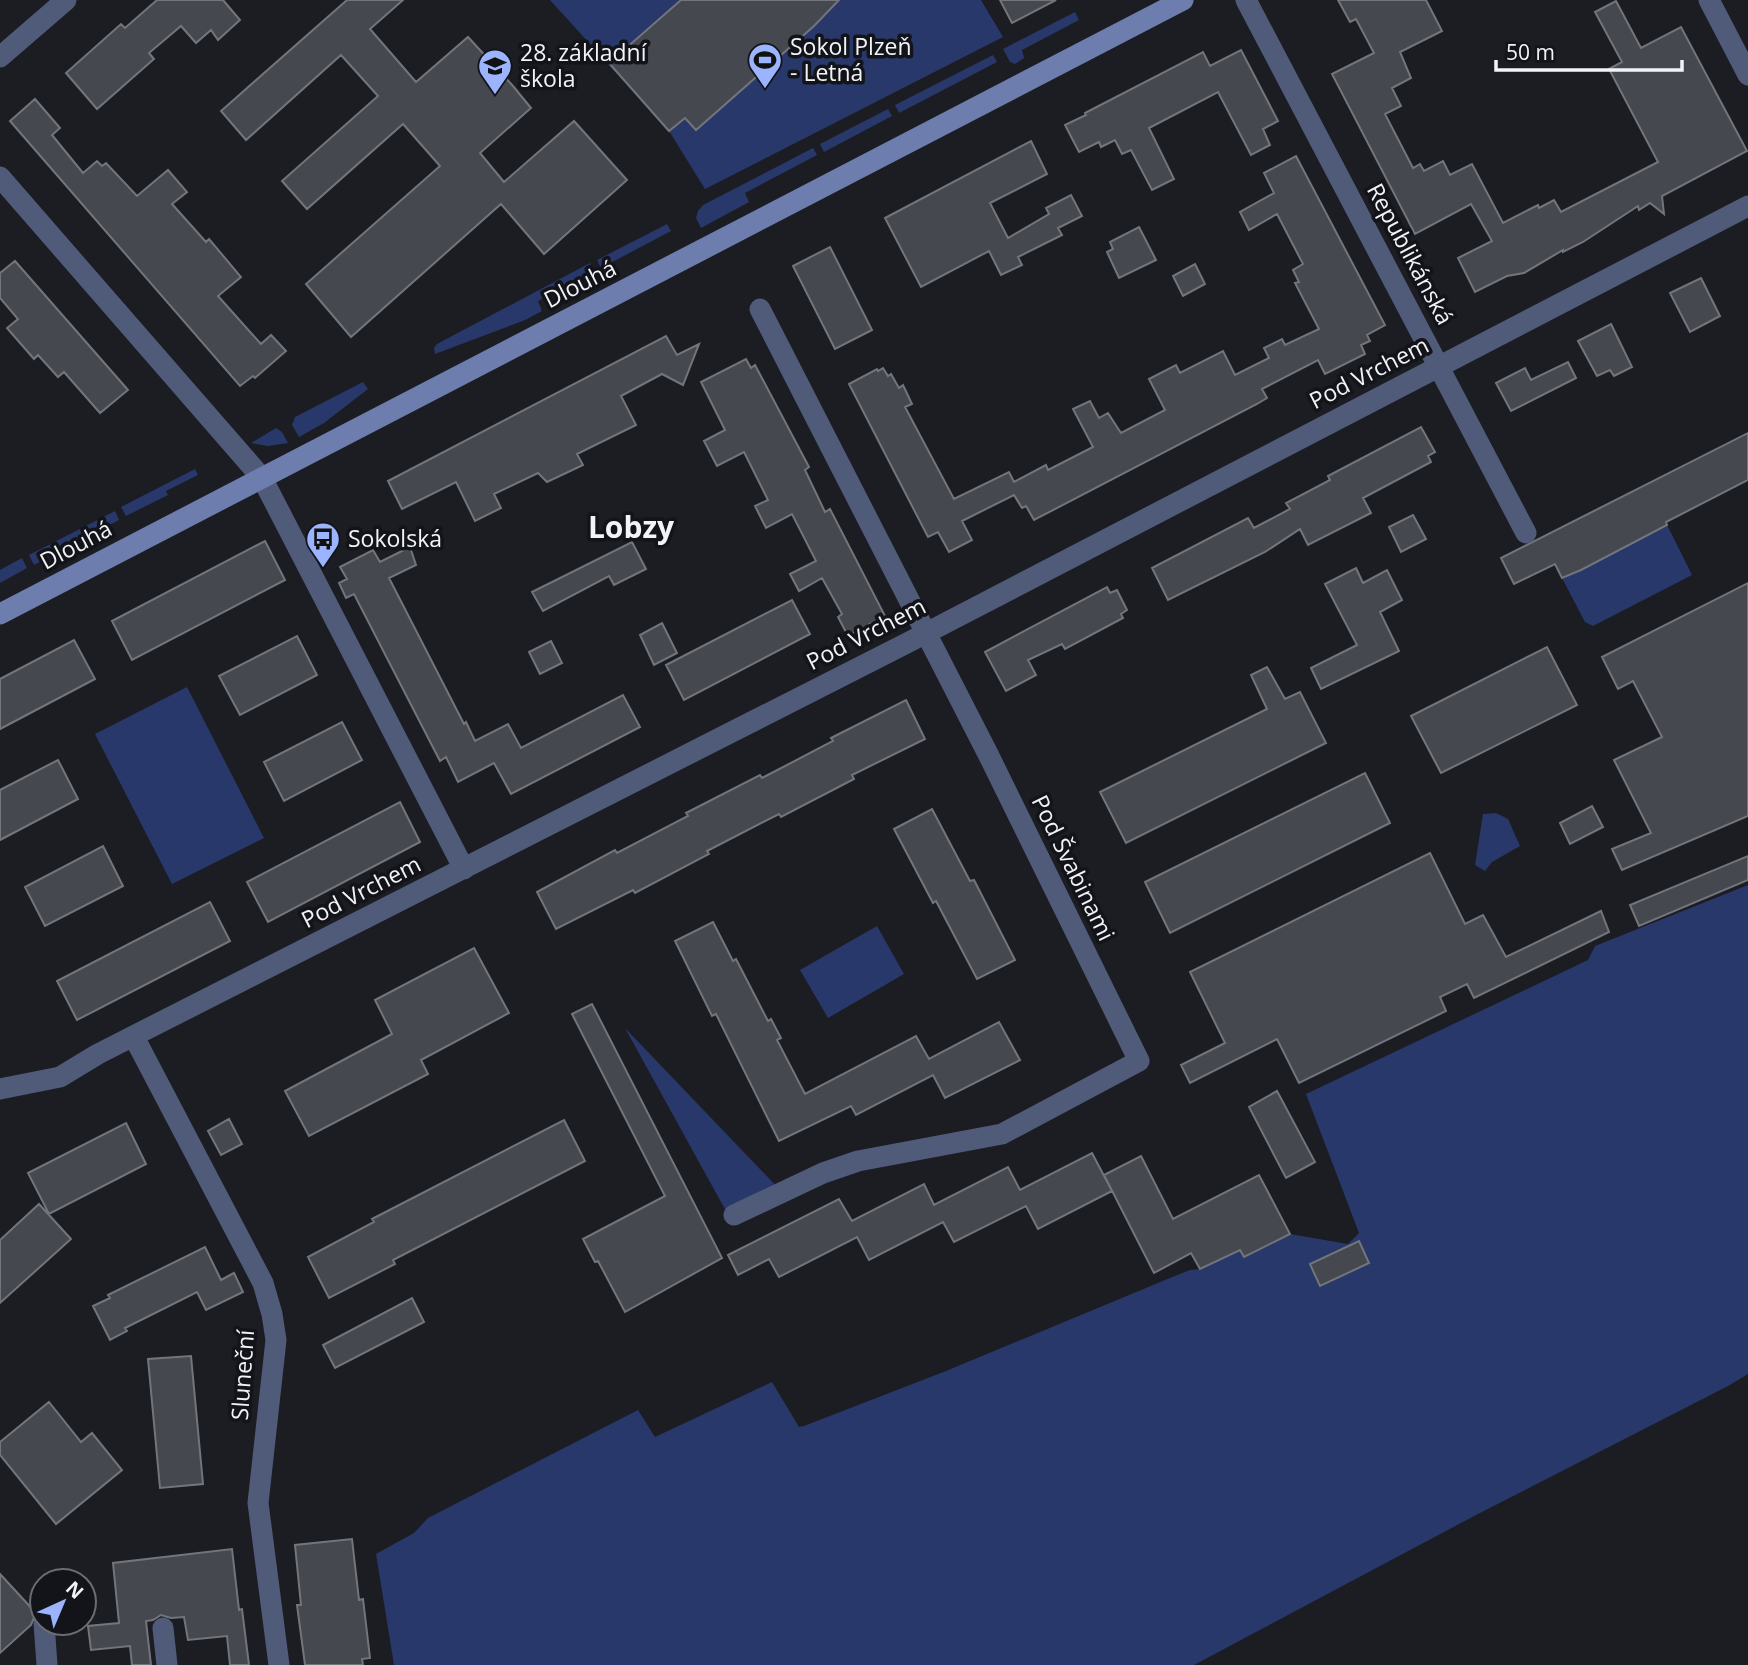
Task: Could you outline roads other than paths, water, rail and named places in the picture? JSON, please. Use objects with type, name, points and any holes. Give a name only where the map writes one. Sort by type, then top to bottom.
[{"type":"street","points":[[0,57],[66,0]]},
{"type":"street","name":"Dlouhá","points":[[0,614],[1183,0]]},
{"type":"street","name":"Republikánská","points":[[1246,0],[1526,533]]},
{"type":"street","points":[[1709,0],[1748,75]]},
{"type":"street","points":[[0,177],[262,478],[464,869]]},
{"type":"street","name":"Pod Vrchem","points":[[0,1089],[60,1077],[98,1054],[926,633],[1748,206]]},
{"type":"street","name":"Pod Švabinami","points":[[734,1215],[823,1173],[858,1161],[1002,1134],[1139,1061],[926,633],[760,309]]},
{"type":"street","name":"Sluneční","points":[[134,1037],[263,1283],[272,1314],[276,1340],[258,1503],[279,1665]]},
{"type":"street","points":[[163,1628],[167,1665]]},
{"type":"street","points":[[45,1637],[47,1665]]},
{"type":"place","name":"Sokol Plzeň - Letná","points":[[765,90]]},
{"type":"place","name":"28. základní škola","points":[[495,96]]},
{"type":"place","name":"Sokolská","points":[[323,569]]},
{"type":"district","name":"Lobzy","points":[[631,528]]}]
